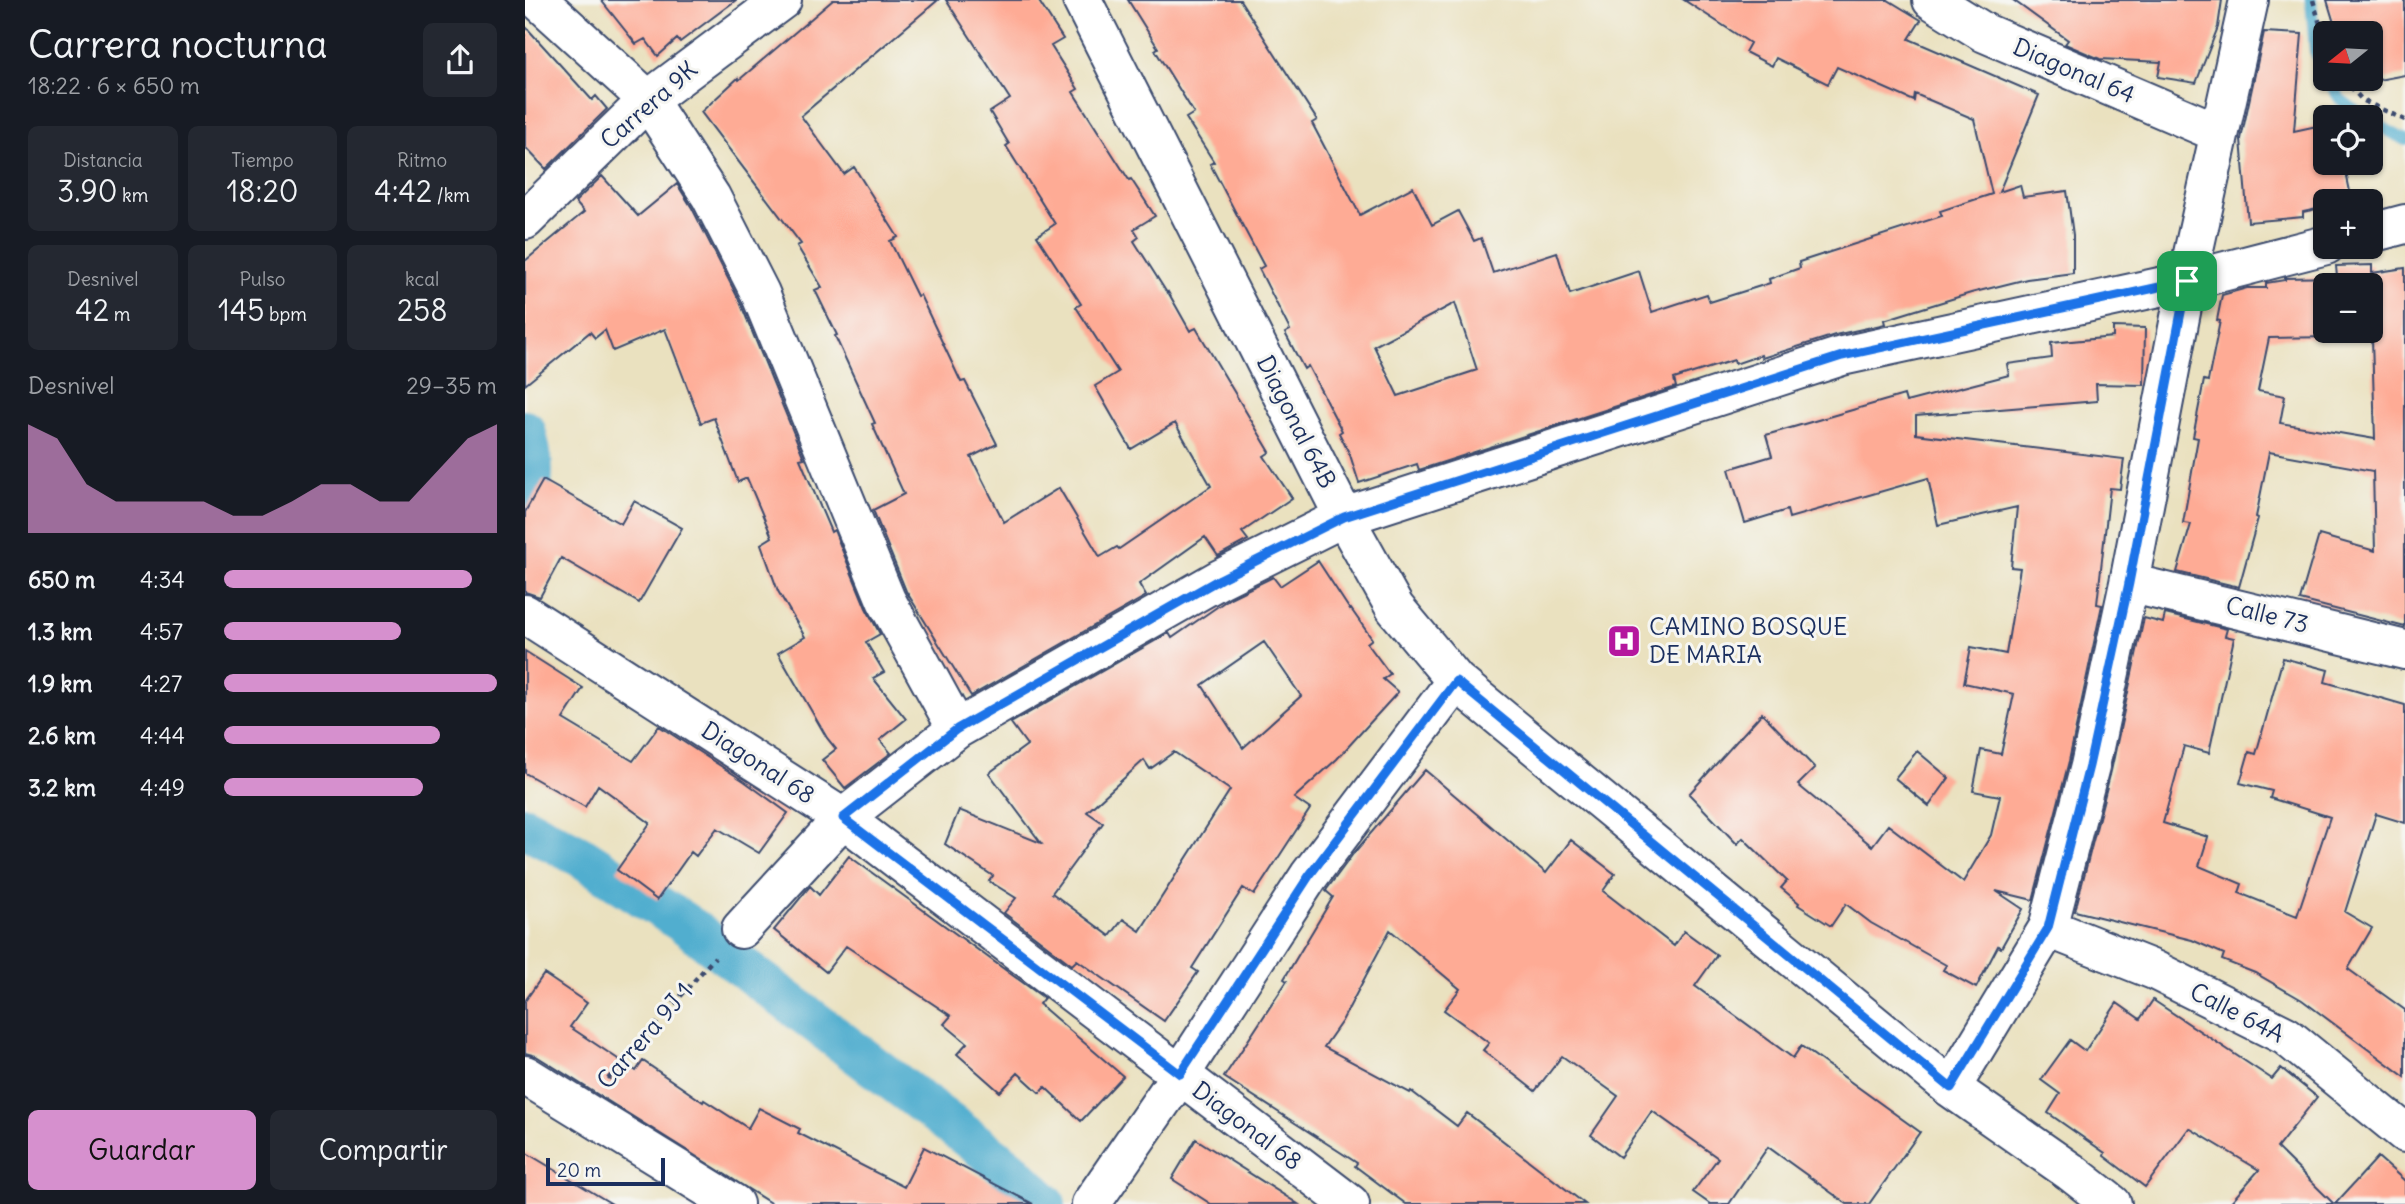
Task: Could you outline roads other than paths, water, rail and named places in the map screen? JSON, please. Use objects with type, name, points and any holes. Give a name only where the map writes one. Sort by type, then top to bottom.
[{"type":"street","points":[[538,0],[648,100],[711,197],[760,293],[886,600],[957,729]]},
{"type":"street","name":"Carrera 9K","points":[[525,220],[648,100],[782,0]]},
{"type":"street","name":"Diagonal 64B","points":[[1082,0],[1344,517],[1395,608],[1456,681],[1951,1088],[2066,1188],[2112,1204]]},
{"type":"street","name":"Diagonal 64","points":[[1933,0],[1985,33],[2219,133]]},
{"type":"street","points":[[1951,1088],[2048,928],[2089,766],[2129,583],[2187,281],[2249,0]]},
{"type":"street","points":[[2383,230],[2405,224]]},
{"type":"street","points":[[741,929],[843,818],[957,729],[1220,579],[1344,517],[1842,356],[2187,281],[2313,248]]},
{"type":"street","name":"Calle 73","points":[[2129,583],[2405,650]]},
{"type":"street","name":"Diagonal 68","points":[[525,614],[843,818],[1350,1204]]},
{"type":"street","points":[[1091,1204],[1180,1074],[1309,876],[1456,681]]},
{"type":"street","name":"Calle 64A","points":[[2048,928],[2154,970],[2286,1036],[2405,1133]]},
{"type":"street","points":[[525,1075],[734,1204]]},
{"type":"waterway","points":[[2311,0],[2313,26]]},
{"type":"waterway","points":[[2335,91],[2348,105]]},
{"type":"waterway","points":[[2383,128],[2405,140]]},
{"type":"waterway","points":[[525,431],[532,476],[525,503]]},
{"type":"waterway","points":[[525,827],[582,857],[687,925],[1012,1171],[1045,1204]]},
{"type":"place","name":"CAMINO BOSQUE DE MARIA","points":[[1624,641]]}]
